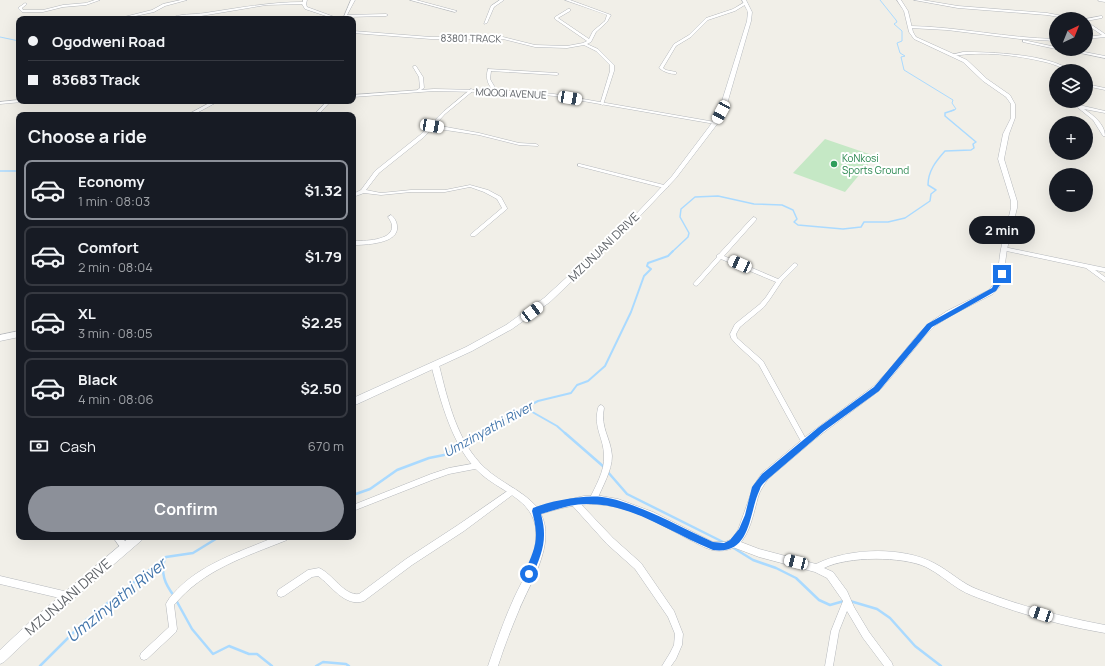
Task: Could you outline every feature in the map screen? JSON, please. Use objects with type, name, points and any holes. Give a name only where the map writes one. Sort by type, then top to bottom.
[{"type":"main road","name":"MZUNJANI DRIVE","points":[[356,401],[488,340],[542,304],[666,187],[715,123],[724,104],[749,21],[750,12],[745,2]]},
{"type":"main road","name":"MZUNJANI DRIVE","points":[[0,658],[68,596],[134,540]]},
{"type":"street","points":[[25,4],[20,8],[22,11],[40,12],[63,6],[86,4],[98,0]]},
{"type":"street","points":[[131,16],[153,11],[164,5],[185,0]]},
{"type":"street","points":[[345,16],[353,0]]},
{"type":"street","points":[[412,0],[455,11]]},
{"type":"street","points":[[485,23],[494,6],[502,0]]},
{"type":"street","points":[[567,0],[609,14],[606,21],[594,32],[589,41],[584,44]]},
{"type":"street","points":[[536,511],[574,502],[593,500],[612,502],[713,546],[724,547],[733,543],[742,532],[749,515],[756,487],[765,477],[805,443],[876,389],[930,326],[994,290],[1002,274],[1004,250],[1015,204],[1000,160],[1006,134],[1013,118],[1013,104],[1005,93],[985,80],[969,64],[953,55],[936,50],[914,38],[906,11],[899,0]]},
{"type":"street","points":[[916,0],[958,6],[1049,14]]},
{"type":"street","points":[[1100,0],[1105,1]]},
{"type":"street","points":[[179,16],[205,14],[261,4],[305,1],[304,6],[308,9],[329,16]]},
{"type":"street","points":[[675,73],[661,68],[675,45],[690,36],[710,17],[734,10],[745,2]]},
{"type":"street","points":[[569,10],[556,18],[589,41]]},
{"type":"street","points":[[356,16],[386,15]]},
{"type":"street","points":[[1093,19],[1101,17]]},
{"type":"street","points":[[911,26],[943,27],[1013,37],[1049,40]]},
{"type":"street","points":[[1093,27],[1105,36]]},
{"type":"street","name":"83801 TRACK","points":[[356,32],[431,38],[503,38],[535,46],[567,47],[584,44]]},
{"type":"street","points":[[1093,37],[1105,36]]},
{"type":"street","points":[[1013,37],[1036,45],[1049,47]]},
{"type":"street","points":[[584,44],[597,50],[612,65],[612,71],[602,104]]},
{"type":"street","points":[[953,55],[972,52],[1010,54],[1053,64]]},
{"type":"street","points":[[1093,55],[1105,57]]},
{"type":"street","points":[[415,67],[421,77],[422,88],[418,91]]},
{"type":"street","points":[[495,91],[488,79],[489,70],[557,74]]},
{"type":"street","points":[[1093,86],[1105,89]]},
{"type":"street","points":[[356,194],[363,191],[377,172],[422,136],[444,113],[472,90]]},
{"type":"street","name":"MQOQI AVENUE","points":[[356,96],[418,91],[472,90],[541,93],[715,123]]},
{"type":"street","points":[[0,103],[16,102]]},
{"type":"street","points":[[195,112],[211,104]]},
{"type":"street","points":[[319,112],[326,104]]},
{"type":"street","points":[[1081,108],[1095,119],[1105,135]]},
{"type":"street","points":[[1087,108],[1105,112]]},
{"type":"street","points":[[432,126],[479,134],[518,144],[536,145]]},
{"type":"street","points":[[580,166],[666,187]]},
{"type":"street","points":[[363,191],[382,194],[411,191],[445,191],[466,186],[486,191],[499,198],[505,208],[473,236]]},
{"type":"street","points":[[356,243],[375,243],[391,236],[394,224],[391,217]]},
{"type":"street","points":[[696,284],[719,256],[742,234],[754,219]]},
{"type":"street","points":[[1004,250],[1105,270]]},
{"type":"street","points":[[719,256],[779,281]]},
{"type":"street","points":[[796,265],[779,281],[771,296],[738,325],[733,332],[733,336],[734,340],[761,362],[805,443]]},
{"type":"street","points":[[1087,266],[1105,280]]},
{"type":"street","points":[[0,338],[16,335]]},
{"type":"street","points":[[435,365],[447,407],[470,457],[477,466],[524,500],[536,511],[541,529],[540,543],[493,666]]},
{"type":"street","points":[[593,500],[608,458],[600,424],[599,414],[601,408]]},
{"type":"street","points":[[356,507],[431,477],[450,471],[477,466]]},
{"type":"street","points":[[281,593],[311,573],[319,572],[350,598],[361,598],[409,562],[472,521],[512,491]]},
{"type":"street","points":[[574,502],[610,541],[638,566],[671,614],[679,634],[678,645],[666,666]]},
{"type":"street","points":[[119,540],[125,547]]},
{"type":"street","points":[[144,656],[173,629],[170,604],[186,586],[202,575],[231,560],[277,540]]},
{"type":"street","points":[[733,543],[759,553],[816,568],[835,580],[866,635],[889,666]]},
{"type":"street","points":[[816,568],[829,560],[863,556],[893,556],[914,560],[934,567],[974,593],[1055,619],[1105,629]]},
{"type":"street","points":[[0,580],[68,596]]},
{"type":"street","points":[[830,666],[835,631],[847,600]]},
{"type":"green space","name":"KoNkosi Sports Ground","points":[[825,139],[875,156],[845,192],[793,173]]},
{"type":"waterway","name":"Umzinyathi River","points":[[880,0],[896,20],[897,22],[894,24],[902,31],[902,41],[897,43],[900,53],[905,56],[901,57],[904,70],[953,100],[952,103],[956,109],[951,111]]},
{"type":"waterway","points":[[0,37],[16,40]]},
{"type":"waterway","name":"Umzinyathi River","points":[[672,252],[688,237],[689,233],[680,217],[681,209],[695,197],[718,196],[754,204],[782,205],[793,210],[797,219],[794,222],[798,225],[843,229],[861,227],[864,222],[888,222],[905,218],[930,201],[931,194],[936,190],[928,185],[929,175],[936,162],[945,151],[971,150],[974,148],[973,144],[976,142],[945,116],[945,113],[951,111]]},
{"type":"waterway","points":[[0,171],[16,171]]},
{"type":"waterway","name":"Umzinyathi River","points":[[486,433],[495,424],[538,401],[571,393],[577,385],[588,381],[605,366],[631,312],[644,276],[651,269],[647,266],[648,263],[668,256],[672,252]]},
{"type":"waterway","points":[[527,409],[557,426],[566,434]]},
{"type":"waterway","name":"Umzinyathi River","points":[[356,494],[370,489],[397,470],[429,458],[444,455],[486,433]]},
{"type":"waterway","points":[[565,433],[604,467]]},
{"type":"waterway","points":[[607,471],[627,494],[725,543]]},
{"type":"waterway","name":"Umzinyathi River","points":[[40,666],[86,620],[166,557],[193,553],[214,540]]},
{"type":"waterway","points":[[732,547],[753,560],[776,568],[796,578],[819,600],[830,605],[844,601]]},
{"type":"waterway","points":[[165,558],[163,569],[164,578],[174,596]]},
{"type":"waterway","points":[[176,600],[192,629],[213,654],[229,646],[249,654],[257,654],[272,666]]},
{"type":"waterway","points":[[850,601],[877,609],[890,618],[915,646],[941,666]]},
{"type":"waterway","points":[[316,666],[323,662],[346,664],[349,666]]},
{"type":"place","name":"KoNkosi Sports Ground","points":[[834,164]]},
{"type":"route","points":[[529,574],[540,543],[540,520],[536,511],[584,500],[612,502],[643,513],[713,546],[729,546],[738,539],[742,532],[749,515],[756,487],[765,477],[821,429],[876,389],[890,375],[930,326],[994,290],[1002,274]]}]
